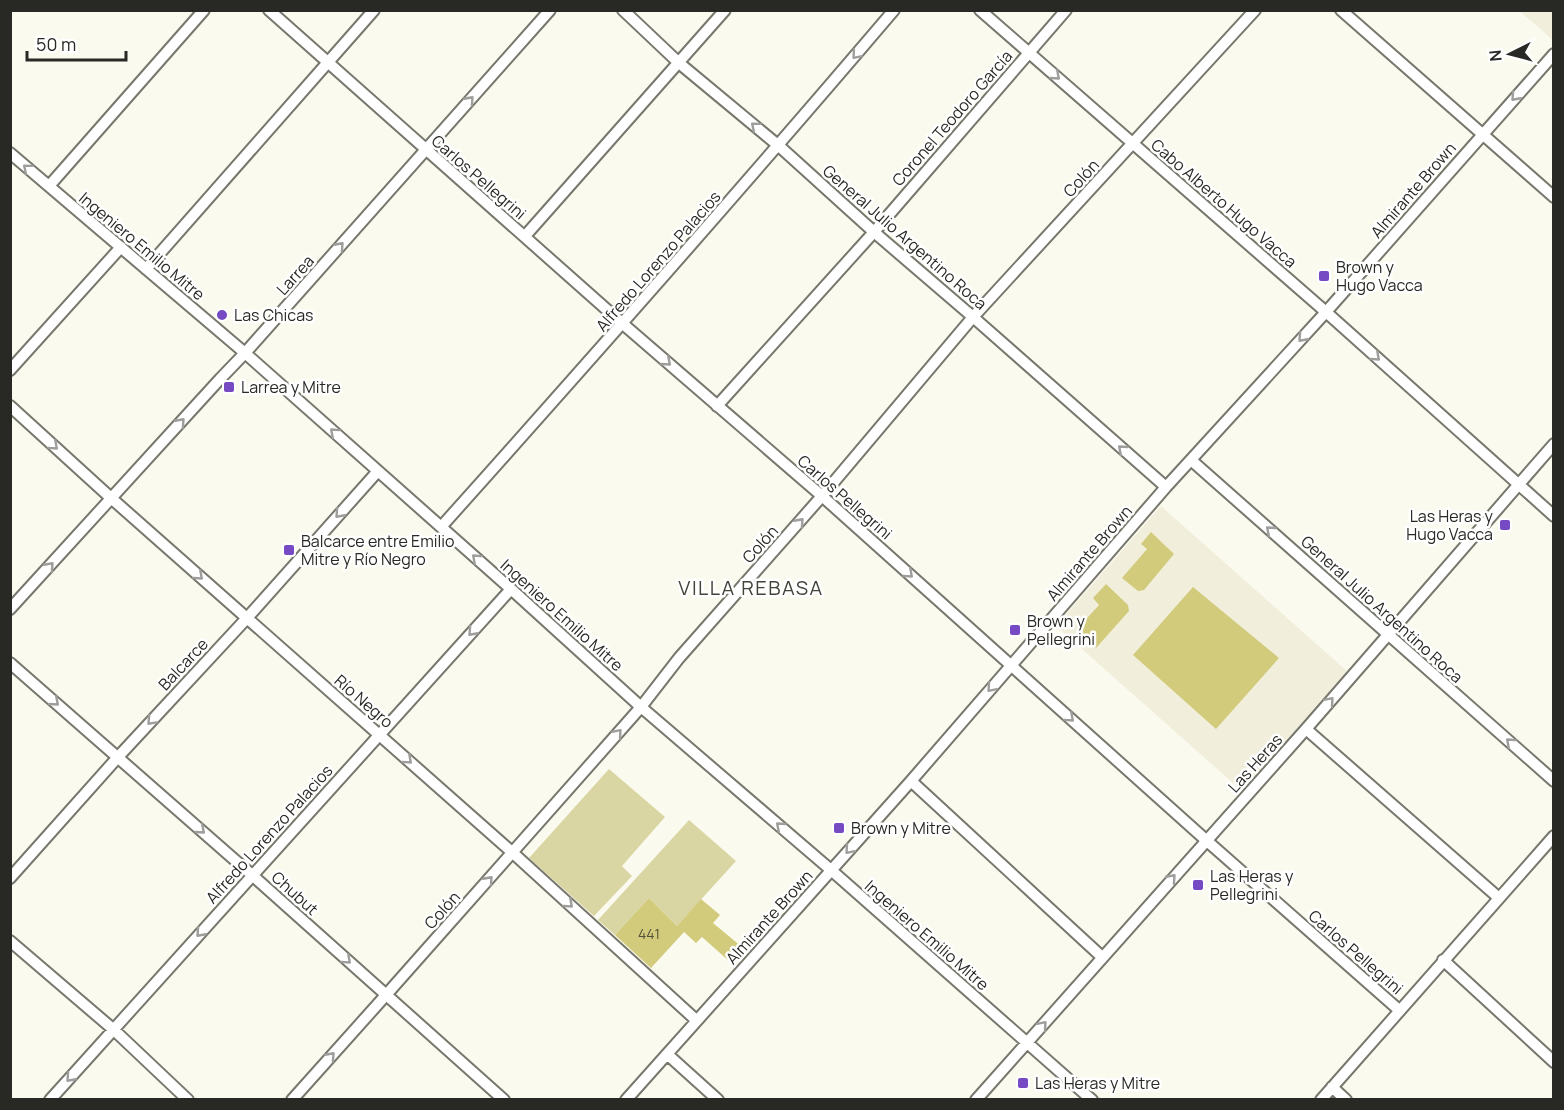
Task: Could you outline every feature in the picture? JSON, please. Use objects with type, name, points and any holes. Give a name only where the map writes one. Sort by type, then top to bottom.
[{"type":"street","points":[[49,186],[204,10]]},
{"type":"street","name":"Carlos Pellegrini","points":[[269,10],[425,150],[822,496],[1399,1010]]},
{"type":"street","points":[[146,269],[374,10]]},
{"type":"street","name":"Larrea","points":[[10,609],[245,353],[550,10]]},
{"type":"street","name":"General Julio Argentino Roca","points":[[623,10],[680,63],[779,146],[1166,488]]},
{"type":"street","points":[[525,236],[725,10]]},
{"type":"street","name":"Alfredo Lorenzo Palacios","points":[[441,527],[779,146],[894,10]]},
{"type":"street","name":"Cabo Alberto Hugo Vacca","points":[[980,10],[1326,312],[1554,516]]},
{"type":"street","name":"Coronel Teodoro García","points":[[717,406],[874,231],[1066,10]]},
{"type":"street","name":"Colón","points":[[291,1100],[641,707],[679,658],[822,496],[974,317],[1255,10]]},
{"type":"street","points":[[1341,10],[1554,197]]},
{"type":"street","name":"Almirante Brown","points":[[626,1100],[911,781],[1166,488],[1326,312],[1554,54]]},
{"type":"street","name":"Ingeniero Emilio Mitre","points":[[10,153],[245,353],[641,707],[831,870],[1092,1100]]},
{"type":"street","points":[[10,370],[121,247]]},
{"type":"street","name":"Río Negro","points":[[10,406],[513,853],[696,1020]]},
{"type":"street","name":"Las Heras","points":[[976,1100],[1389,635],[1554,444]]},
{"type":"street","name":"General Julio Argentino Roca","points":[[1191,460],[1554,781]]},
{"type":"street","name":"Balcarce","points":[[10,878],[378,471]]},
{"type":"street","name":"Alfredo Lorenzo Palacios","points":[[50,1100],[511,589]]},
{"type":"street","name":"Chubut","points":[[10,663],[504,1100]]},
{"type":"street","points":[[1306,729],[1499,898]]},
{"type":"street","points":[[911,781],[1102,957]]},
{"type":"street","points":[[1321,1100],[1554,836]]},
{"type":"street","points":[[10,941],[114,1030],[188,1100]]},
{"type":"street","points":[[1443,960],[1554,1062]]},
{"type":"street","points":[[667,1054],[718,1100]]},
{"type":"street","points":[[1332,1087],[1346,1100]]},
{"type":"shaded area","points":[[1519,11],[1553,11],[1553,41],[1543,31]]},
{"type":"shaded area","points":[[1161,506],[1348,672],[1242,791],[1056,626]]},
{"type":"shaded area","points":[[609,769],[665,817],[622,866],[632,876],[594,916],[529,858]]},
{"type":"shaded area","points":[[689,820],[736,861],[677,926],[649,898],[615,935],[598,920]]},
{"type":"building","points":[[1151,532],[1174,554],[1144,590],[1138,591],[1122,578],[1147,549],[1141,544]]},
{"type":"building","points":[[1106,584],[1128,605],[1129,611],[1096,648],[1077,629],[1099,605],[1093,598]]},
{"type":"building","points":[[1193,587],[1279,658],[1216,729],[1133,655]]},
{"type":"building","points":[[649,898],[677,926],[701,899],[720,915],[713,923],[742,947],[729,961],[702,937],[696,943],[684,932],[651,968],[615,935]]},
{"type":"place","name":"Brown y Hugo Vacca","points":[[1324,276]]},
{"type":"place","name":"Las Chicas","points":[[222,315]]},
{"type":"place","name":"Larrea y Mitre","points":[[229,387]]},
{"type":"place","name":"Las Heras y Hugo Vacca","points":[[1505,525]]},
{"type":"place","name":"Balcarce entre Emilio Mitre y Río Negro","points":[[289,550]]},
{"type":"place","name":"Brown y Pellegrini","points":[[1015,630]]},
{"type":"place","name":"Brown y Mitre","points":[[839,828]]},
{"type":"place","name":"Las Heras y Pellegrini","points":[[1198,885]]},
{"type":"place","name":"Las Heras y Mitre","points":[[1023,1083]]},
{"type":"district","name":"VILLA REBASA","points":[[751,588]]}]
